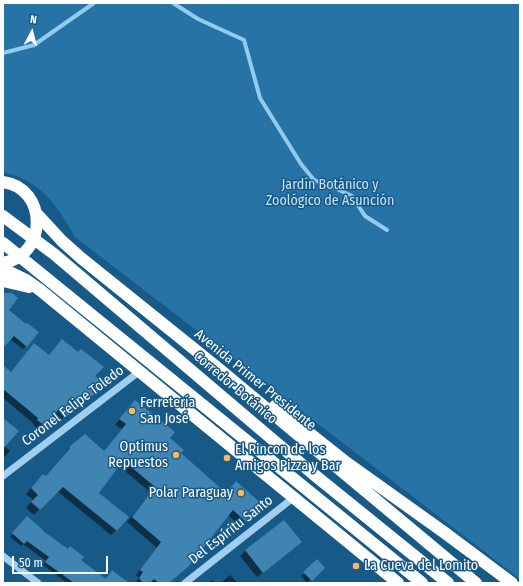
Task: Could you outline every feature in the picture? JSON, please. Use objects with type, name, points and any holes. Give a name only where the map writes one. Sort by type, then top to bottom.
[{"type":"highway","name":"Avenida Primer Presidente","points":[[3,182],[17,187],[26,194],[32,202],[36,213],[37,226],[34,238],[27,250],[17,258],[3,263]]},
{"type":"highway","name":"Avenida Primer Presidente","points":[[36,213],[62,241],[81,258],[219,369],[476,583]]},
{"type":"highway","name":"Corredor Botánico","points":[[3,216],[54,254],[306,468],[448,583]]},
{"type":"highway","points":[[3,243],[422,583]]},
{"type":"highway","points":[[3,269],[26,280],[40,290],[398,583]]},
{"type":"highway","points":[[3,281],[40,290]]},
{"type":"highway","points":[[219,369],[272,404],[347,463],[488,564],[512,583]]},
{"type":"street","name":"Coronel Felipe Toledo","points":[[3,476],[140,371]]},
{"type":"street","name":"Del Espíritu Santo","points":[[185,583],[293,498]]},
{"type":"street","points":[[3,556],[38,583]]},
{"type":"green space","name":"Jardín Botánico y Zoológico de Asunción","points":[[3,3],[520,3],[520,579],[75,237],[55,205],[38,188],[27,181],[3,172]]},
{"type":"building","points":[[3,293],[12,293],[18,298],[9,310],[26,324],[27,323],[39,332],[27,347],[14,336],[3,348]]},
{"type":"building","points":[[62,339],[78,352],[81,349],[104,367],[95,376],[106,385],[67,416],[59,409],[45,426],[37,420],[38,418],[3,389],[3,365],[11,372],[34,343],[49,355]]},
{"type":"building","points":[[135,400],[175,432],[170,438],[184,450],[181,453],[226,493],[236,481],[262,504],[246,522],[233,510],[189,566],[169,583],[159,583],[154,579],[150,583],[143,583],[139,578],[143,572],[140,570],[161,542],[132,517],[155,487],[124,461],[99,493],[129,517],[117,531],[63,487],[40,510],[31,502],[38,495],[31,488],[43,474],[46,476],[70,448],[69,447],[85,434],[104,451],[126,424],[119,419]]},
{"type":"building","points":[[3,418],[19,431],[3,449]]},
{"type":"building","points":[[27,516],[43,531],[68,549],[70,546],[84,557],[81,560],[106,579],[112,570],[129,583],[74,583],[45,562],[49,557],[27,541],[24,544],[12,533]]},
{"type":"building","points":[[284,520],[302,542],[263,573],[245,550]]},
{"type":"building","points":[[317,559],[325,568],[312,581],[303,572]]},
{"type":"waterway","points":[[3,53],[34,45],[94,3]]},
{"type":"waterway","points":[[173,3],[198,19],[244,40],[260,98],[301,164],[314,180],[352,196],[365,216],[387,230]]},
{"type":"place","name":"Ferretería San José","points":[[132,411]]},
{"type":"place","name":"Optimus Repuestos","points":[[176,455]]},
{"type":"place","name":"El Rincon de los Amigos Pizza y Bar","points":[[227,458]]},
{"type":"place","name":"Polar Paraguay","points":[[241,493]]},
{"type":"place","name":"La Cueva del Lomito","points":[[356,566]]}]
